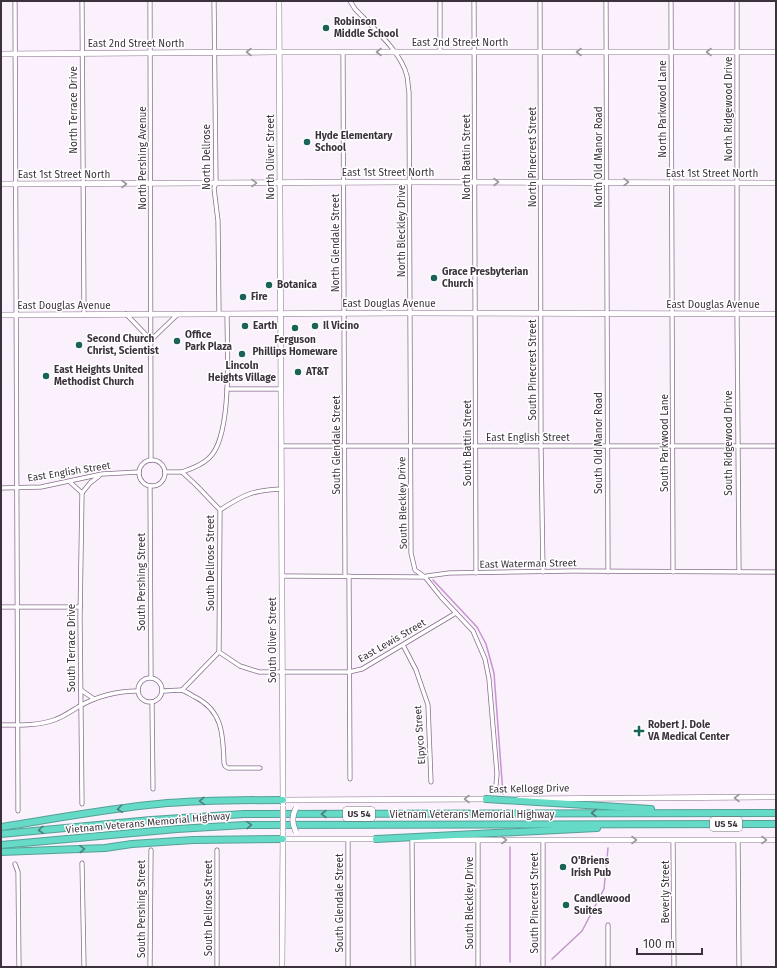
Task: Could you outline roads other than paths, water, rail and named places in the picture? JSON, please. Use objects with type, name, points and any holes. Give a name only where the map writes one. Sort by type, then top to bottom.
[{"type":"highway","points":[[486,799],[717,813]]},
{"type":"highway","points":[[1,827],[158,804],[222,800],[283,803]]},
{"type":"highway","name":"Vietnam Veterans Memorial Highway","points":[[1,834],[215,815],[776,813]]},
{"type":"highway","points":[[376,839],[676,824]]},
{"type":"highway","name":"Vietnam Veterans Memorial Highway","points":[[1,845],[177,829],[245,825],[776,824]]},
{"type":"highway","points":[[1,852],[105,848],[138,843],[193,840],[283,839]]},
{"type":"main road","name":"North Oliver Street","points":[[279,1],[280,313]]},
{"type":"main road","name":"East 2nd Street North","points":[[1,54],[215,52],[776,52]]},
{"type":"main road","name":"East 1st Street North","points":[[1,184],[280,182],[776,182]]},
{"type":"main road","name":"East Douglas Avenue","points":[[1,315],[280,313],[776,314]]},
{"type":"main road","name":"South Oliver Street","points":[[280,313],[283,803],[282,967]]},
{"type":"main road","name":"East Kellogg Drive","points":[[283,803],[307,800],[776,797]]},
{"type":"main road","points":[[306,839],[296,832],[293,824],[293,816],[296,808],[301,802],[307,800]]},
{"type":"main road","points":[[283,839],[776,840]]},
{"type":"street","points":[[15,1],[18,811]]},
{"type":"street","name":"North Terrace Drive","points":[[82,1],[84,315]]},
{"type":"street","name":"North Pershing Avenue","points":[[150,1],[151,314]]},
{"type":"street","name":"North Dellrose","points":[[214,1],[216,183],[214,188],[218,221],[219,314]]},
{"type":"street","name":"North Bleckley Drive","points":[[350,1],[355,9],[394,52],[402,63],[407,76],[409,92],[410,313]]},
{"type":"street","points":[[440,1],[440,52]]},
{"type":"street","name":"North Battin Street","points":[[474,1],[475,314]]},
{"type":"street","name":"North Pinecrest Street","points":[[540,1],[541,313]]},
{"type":"street","name":"North Old Manor Road","points":[[606,1],[607,313]]},
{"type":"street","name":"North Parkwood Lane","points":[[671,1],[672,314]]},
{"type":"street","name":"North Ridgewood Drive","points":[[737,1],[737,314]]},
{"type":"street","name":"North Glendale Street","points":[[343,52],[344,313]]},
{"type":"street","name":"South Glendale Street","points":[[344,313],[350,779]]},
{"type":"street","name":"South Bleckley Drive","points":[[410,313],[411,553],[415,570],[425,577],[473,631],[485,659],[489,679],[497,774],[496,785]]},
{"type":"street","name":"South Pinecrest Street","points":[[541,313],[543,572]]},
{"type":"street","name":"South Old Manor Road","points":[[607,313],[608,572]]},
{"type":"street","points":[[126,314],[151,340]]},
{"type":"street","points":[[151,314],[151,460]]},
{"type":"street","points":[[151,340],[178,314]]},
{"type":"street","points":[[165,472],[182,472],[195,467],[210,458],[221,438],[227,405],[227,314]]},
{"type":"street","name":"South Battin Street","points":[[475,314],[476,573]]},
{"type":"street","name":"South Parkwood Lane","points":[[672,314],[673,572]]},
{"type":"street","name":"South Ridgewood Drive","points":[[737,314],[739,572]]},
{"type":"street","points":[[227,389],[280,389]]},
{"type":"street","name":"East English Street","points":[[281,446],[776,446]]},
{"type":"street","points":[[151,460],[158,461],[162,464],[165,472],[163,479],[157,485],[150,486],[142,480],[139,472],[144,463],[151,460]]},
{"type":"street","name":"East English Street","points":[[1,488],[41,487],[102,474],[139,472]]},
{"type":"street","name":"South Dellrose Street","points":[[182,472],[220,510],[219,652]]},
{"type":"street","points":[[70,482],[82,493],[90,483],[102,474]]},
{"type":"street","name":"South Pershing Street","points":[[150,486],[150,677]]},
{"type":"street","points":[[220,510],[249,494],[262,490],[281,490]]},
{"type":"street","name":"South Terrace Drive","points":[[82,493],[80,607],[82,804]]},
{"type":"street","name":"East Waterman Street","points":[[282,576],[425,577],[449,573],[776,572]]},
{"type":"street","points":[[1,607],[80,607]]},
{"type":"street","name":"East Lewis Street","points":[[219,652],[240,666],[259,672],[349,672],[362,669],[456,613]]},
{"type":"street","name":"Elpyco Street","points":[[403,645],[416,670],[428,705],[431,782]]},
{"type":"street","points":[[182,690],[219,652]]},
{"type":"street","points":[[150,677],[160,683],[162,691],[159,698],[152,702],[141,699],[138,691],[140,683],[150,677]]},
{"type":"street","points":[[81,690],[94,699]]},
{"type":"street","points":[[162,691],[182,690],[200,699],[214,712],[222,731],[225,766],[228,768],[260,768]]},
{"type":"street","points":[[1,725],[38,724],[52,721],[94,699],[123,691],[138,691]]},
{"type":"street","points":[[152,702],[153,789]]},
{"type":"street","name":"South Glendale Street","points":[[348,839],[348,967]]},
{"type":"street","points":[[412,840],[413,967]]},
{"type":"street","name":"South Bleckley Drive","points":[[478,840],[478,967]]},
{"type":"street","name":"South Pinecrest Street","points":[[543,840],[543,967]]},
{"type":"street","name":"Beverly Street","points":[[673,840],[674,967]]},
{"type":"street","points":[[738,840],[739,967]]},
{"type":"street","name":"South Pershing Street","points":[[150,850],[150,967]]},
{"type":"street","name":"South Dellrose Street","points":[[217,850],[217,967]]},
{"type":"street","points":[[82,863],[84,967]]},
{"type":"street","points":[[15,864],[18,872],[19,967]]},
{"type":"street","points":[[608,924],[608,967]]},
{"type":"waterway","points":[[433,580],[477,627],[486,644],[494,673],[503,794]]},
{"type":"waterway","points":[[510,847],[510,962]]},
{"type":"waterway","points":[[552,959],[582,931],[604,889],[608,848]]},
{"type":"place","name":"Robinson Middle School","points":[[326,28]]},
{"type":"place","name":"Hyde Elementary School","points":[[307,142]]},
{"type":"place","name":"Grace Presbyterian Church","points":[[434,278]]},
{"type":"place","name":"Botanica","points":[[269,285]]},
{"type":"place","name":"Fire","points":[[243,297]]},
{"type":"place","name":"Earth","points":[[245,326]]},
{"type":"place","name":"Il Vicino","points":[[315,326]]},
{"type":"place","name":"Ferguson Phillips Homeware","points":[[295,328]]},
{"type":"place","name":"Office Park Plaza","points":[[177,341]]},
{"type":"place","name":"Second Church Christ, Scientist","points":[[79,345]]},
{"type":"place","name":"Lincoln Heights Village","points":[[242,354]]},
{"type":"place","name":"AT&T","points":[[298,372]]},
{"type":"place","name":"East Heights United Methodist Church","points":[[46,376]]},
{"type":"place","name":"Robert J. Dole VA Medical Center","points":[[639,731]]},
{"type":"place","name":"O'Briens Irish Pub","points":[[563,867]]},
{"type":"place","name":"Candlewood Suites","points":[[566,905]]}]
